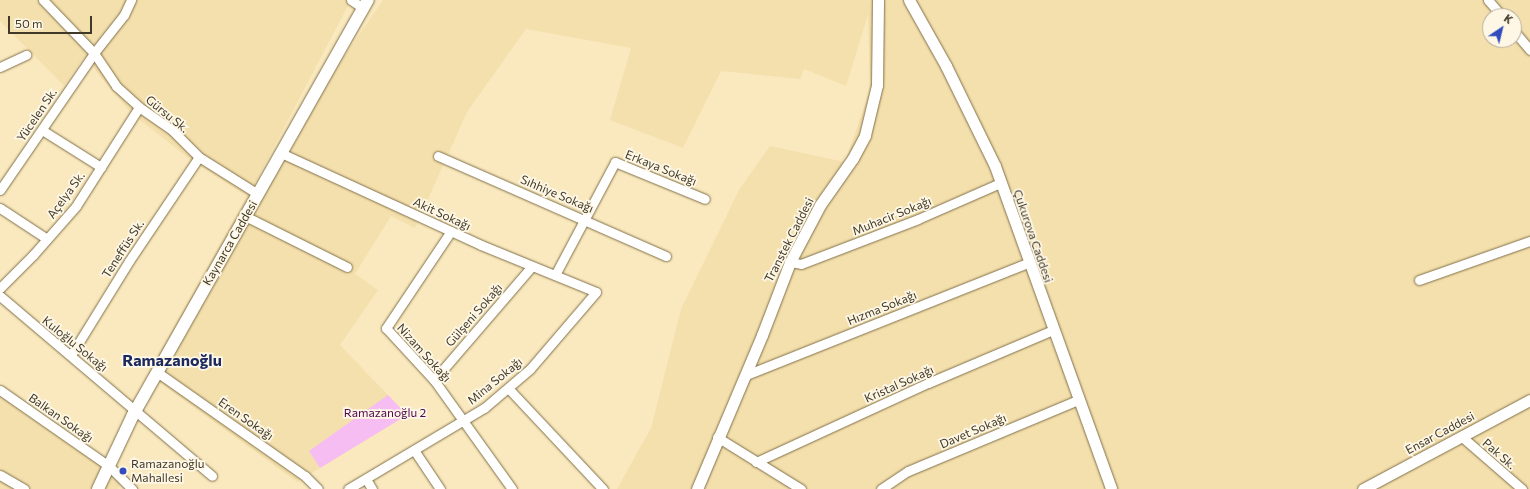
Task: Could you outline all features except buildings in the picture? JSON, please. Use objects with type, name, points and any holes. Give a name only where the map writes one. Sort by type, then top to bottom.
[{"type":"main road","name":"Kaynarca Caddesi","points":[[98,489],[136,410],[365,4]]},
{"type":"street","name":"Gürsu Sk.","points":[[43,0],[94,53],[116,86],[139,107],[172,130],[198,157],[258,194]]},
{"type":"street","name":"Yücelen Sk.","points":[[0,190],[94,53],[124,15],[131,0]]},
{"type":"street","points":[[352,0],[365,4]]},
{"type":"street","name":"Transtek Caddesi","points":[[697,489],[717,437],[746,375],[790,262],[820,205],[853,158],[865,135],[877,85],[878,0]]},
{"type":"street","name":"Çukurova Caddesi","points":[[909,0],[946,66],[1000,183],[1111,489]]},
{"type":"street","points":[[1488,0],[1495,8]]},
{"type":"street","points":[[1522,40],[1530,50]]},
{"type":"street","points":[[0,67],[26,55]]},
{"type":"street","name":"Açelya Sk.","points":[[0,288],[76,206],[139,107]]},
{"type":"street","points":[[42,130],[101,167]]},
{"type":"street","name":"Akit Sokağı","points":[[281,153],[451,231],[596,292]]},
{"type":"street","name":"Sıhhiye Sokağı","points":[[438,156],[585,218],[666,256]]},
{"type":"street","name":"Teneffüs Sk.","points":[[72,355],[129,261],[198,157]]},
{"type":"street","name":"Erkaya Sokağı","points":[[555,275],[615,162],[705,199]]},
{"type":"street","name":"Muhacir Sokağı","points":[[790,262],[801,264],[918,219],[1000,183]]},
{"type":"street","points":[[0,208],[47,239]]},
{"type":"street","points":[[245,216],[346,267]]},
{"type":"street","name":"Nizam Sokağı","points":[[451,231],[386,328],[434,380],[512,489]]},
{"type":"street","points":[[1419,280],[1530,241]]},
{"type":"street","name":"Hızma Sokağı","points":[[746,375],[1028,263]]},
{"type":"street","name":"Gülşeni Sokağı","points":[[434,380],[532,266]]},
{"type":"street","name":"Mina Sokağı","points":[[348,489],[484,408],[530,369],[596,292]]},
{"type":"street","name":"Kuloğlu Sokağı","points":[[0,296],[72,355],[212,476]]},
{"type":"street","name":"Kristal Sokağı","points":[[756,462],[928,383],[1053,330]]},
{"type":"street","name":"Eren Sokağı","points":[[157,372],[264,446],[305,476],[318,489]]},
{"type":"street","points":[[508,388],[603,489]]},
{"type":"street","name":"Balkan Sokağı","points":[[0,390],[109,466],[132,489]]},
{"type":"street","name":"Davet Sokağı","points":[[881,489],[908,471],[1078,400]]},
{"type":"street","name":"Ensar Caddesi","points":[[1363,489],[1530,400]]},
{"type":"street","name":"Pak Sk.","points":[[1461,436],[1522,489]]},
{"type":"street","points":[[717,437],[801,489]]},
{"type":"street","points":[[414,450],[440,489]]},
{"type":"street","points":[[0,475],[24,489]]},
{"type":"street","points":[[366,479],[372,489]]},
{"type":"shaded area","points":[[0,0],[351,0],[250,193],[383,0],[1530,0],[1530,489],[617,489],[651,428],[681,309],[739,190],[770,146],[845,162],[870,90],[868,15],[846,86],[804,69],[800,79],[721,71],[683,148],[610,120],[631,48],[526,29],[467,112],[415,228],[391,216],[355,274],[378,290],[340,345],[407,415],[297,482],[148,374],[247,196],[192,161],[131,113],[84,57],[64,86],[0,21]]},
{"type":"shaded area","points":[[0,386],[125,473],[118,489],[0,489]]},
{"type":"green space","name":"Ramazanoğlu 2","points":[[388,395],[407,415],[320,468],[309,451]]},
{"type":"place","name":"Ramazanoğlu Mahallesi","points":[[123,471]]},
{"type":"district","name":"Ramazanoğlu","points":[[172,360]]}]
